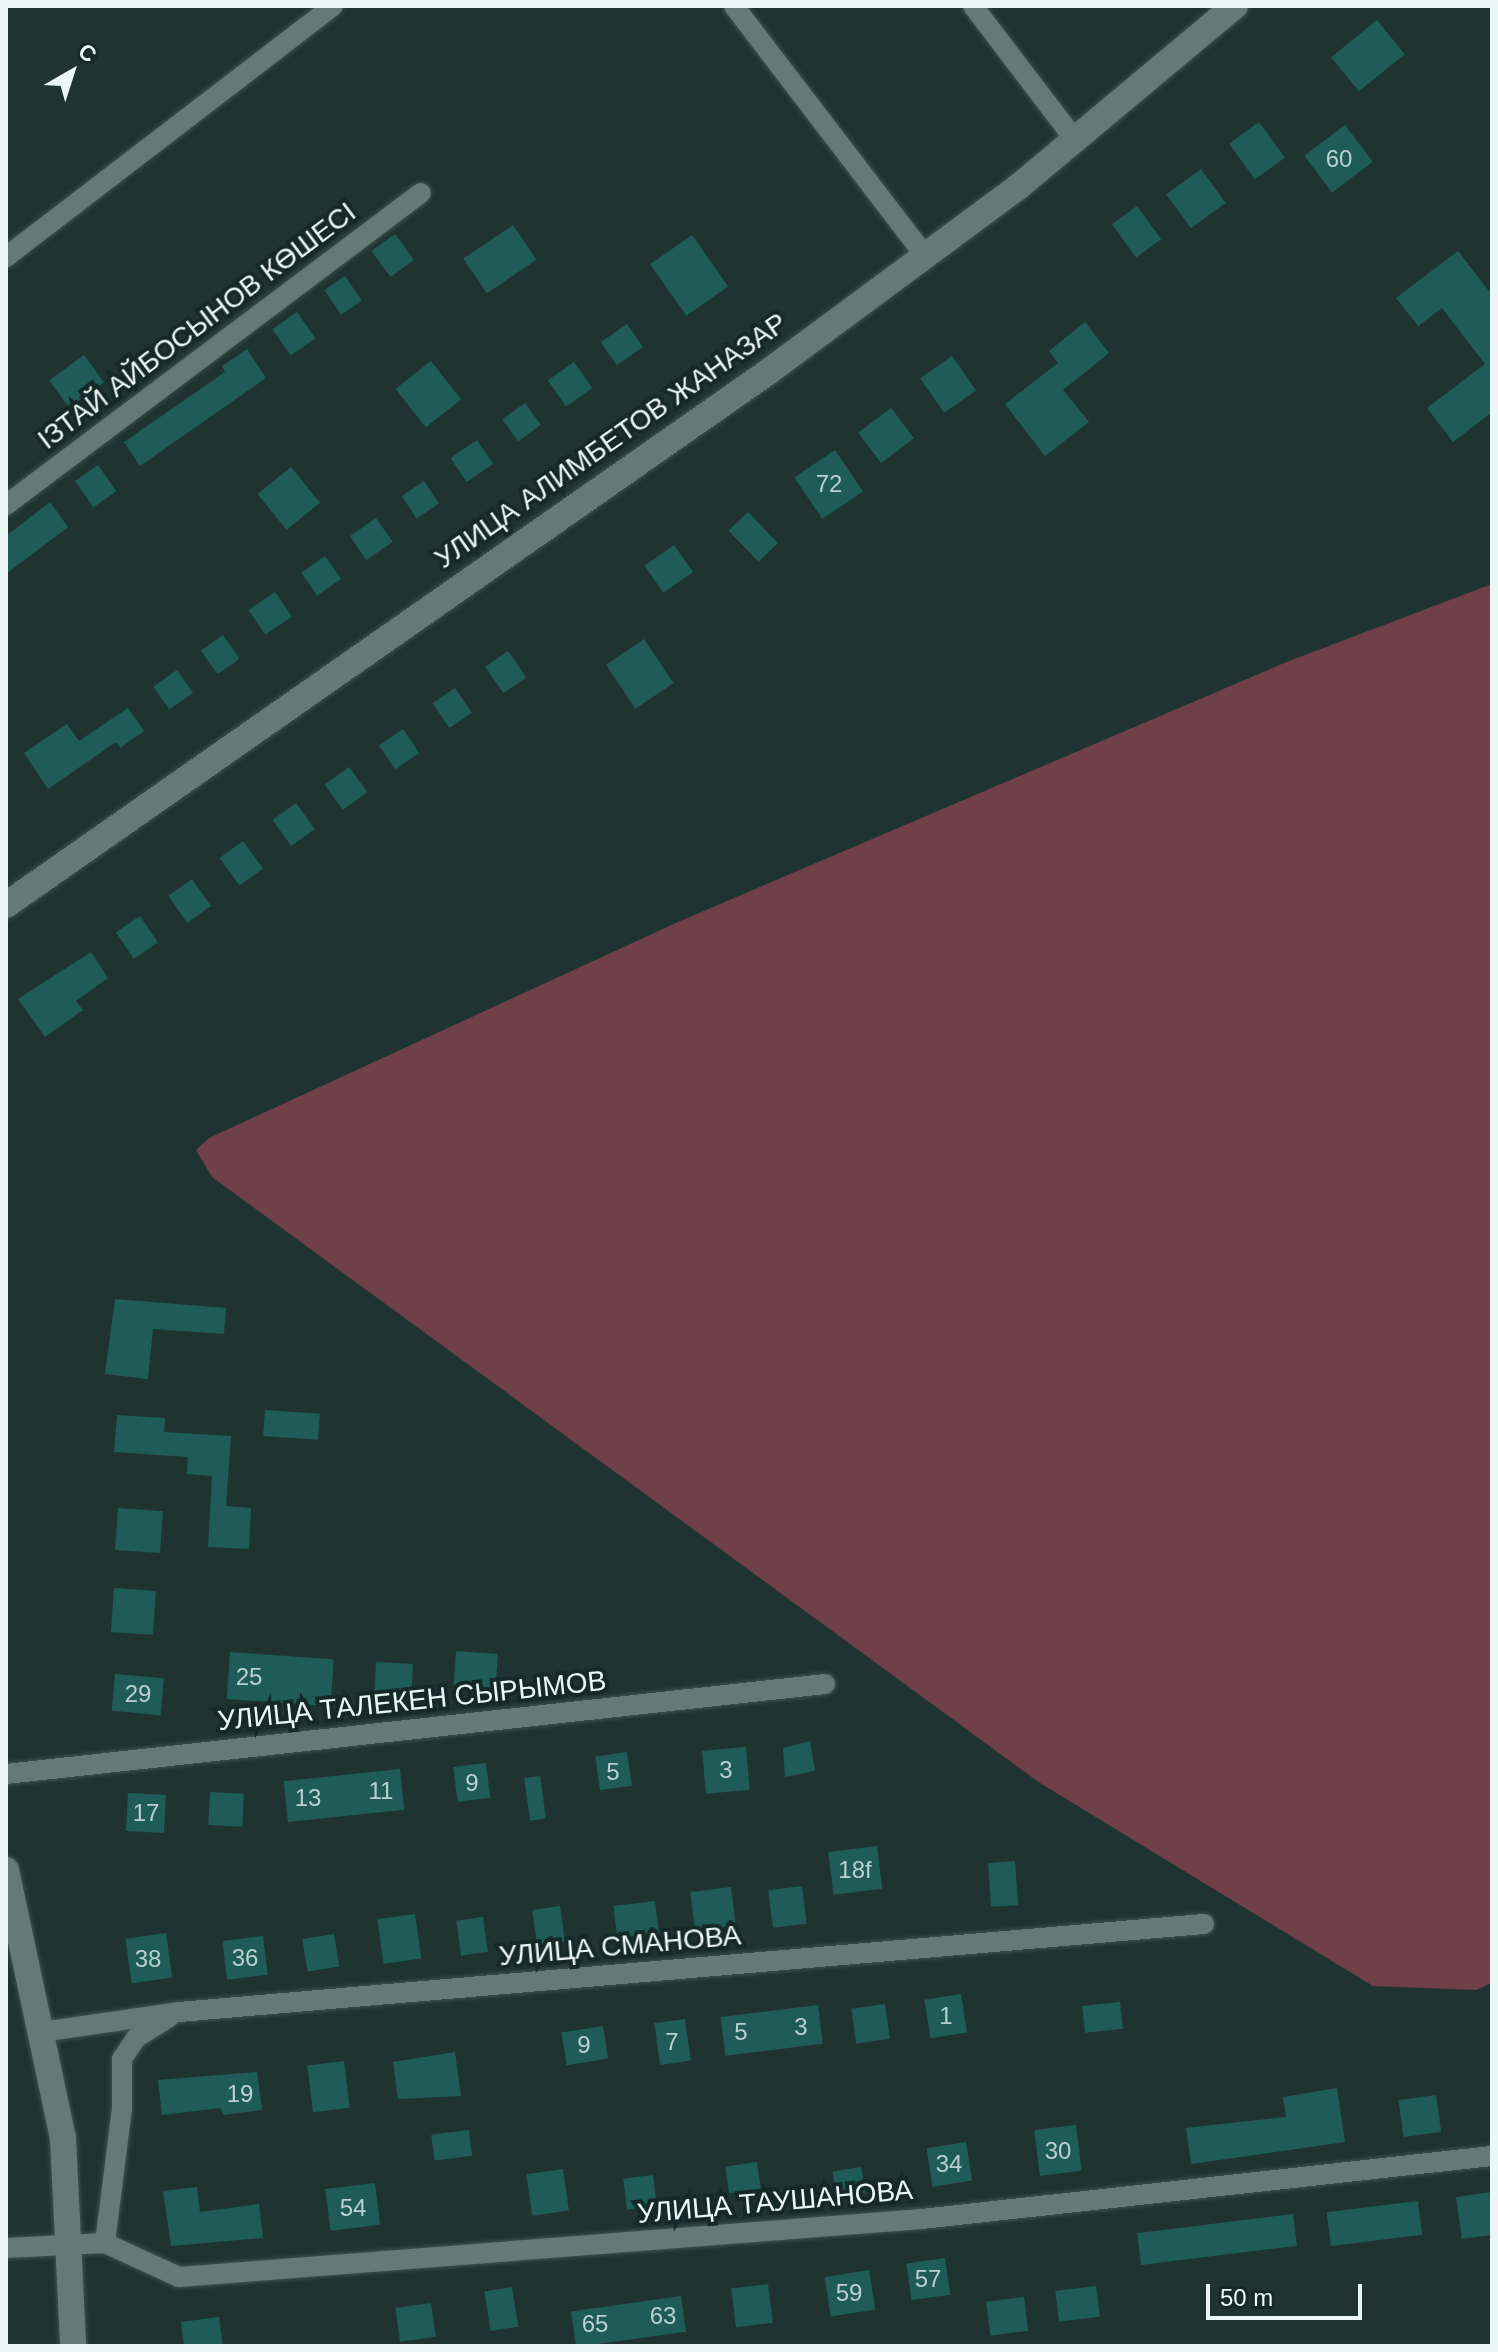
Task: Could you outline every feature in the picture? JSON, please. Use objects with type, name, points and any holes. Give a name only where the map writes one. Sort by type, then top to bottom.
[{"type":"street","points":[[6,257],[333,6]]},
{"type":"street","points":[[734,6],[925,256]]},
{"type":"street","points":[[973,6],[1075,140]]},
{"type":"street","name":"УЛИЦА АЛИМБЕТОВ ЖАНАЗАР","points":[[6,905],[768,372],[1075,140],[1235,6]]},
{"type":"street","name":"ІЗТАЙ АЙБОСЫНОВ КӨШЕСІ","points":[[6,505],[421,193]]},
{"type":"street","name":"УЛИЦА ТАЛЕКЕН СЫРЫМОВ","points":[[6,1774],[825,1684]]},
{"type":"street","points":[[6,1870],[10,1910],[42,2032],[63,2138],[73,2346]]},
{"type":"street","name":"УЛИЦА СМАНОВА","points":[[42,2032],[179,2012],[1204,1924]]},
{"type":"street","points":[[105,2243],[122,2109],[122,2059],[136,2038],[179,2012]]},
{"type":"street","name":"УЛИЦА ТАУШАНОВА","points":[[6,2248],[105,2243],[179,2277],[922,2219],[1492,2156]]},
{"type":"shaded area","points":[[1492,584],[1492,1983],[1476,1990],[1373,1986],[1040,1783],[212,1177],[196,1150],[209,1138],[678,922],[1289,661]]},
{"type":"building","points":[[1377,20],[1405,54],[1359,91],[1331,57]]},
{"type":"building","points":[[1259,122],[1285,158],[1255,179],[1229,144]]},
{"type":"building","points":[[1345,125],[1373,162],[1332,192],[1304,156]]},
{"type":"building","points":[[1201,169],[1226,203],[1191,228],[1166,194]]},
{"type":"building","points":[[1137,206],[1161,239],[1136,257],[1112,224]]},
{"type":"building","points":[[513,225],[536,260],[487,293],[463,259]]},
{"type":"building","points":[[395,234],[414,260],[390,277],[372,251]]},
{"type":"building","points":[[692,235],[728,287],[686,316],[650,264]]},
{"type":"building","points":[[1458,251],[1492,295],[1492,412],[1453,442],[1427,408],[1485,364],[1442,308],[1418,326],[1396,298]]},
{"type":"building","points":[[345,276],[362,301],[341,315],[324,290]]},
{"type":"building","points":[[297,312],[315,338],[291,355],[272,329]]},
{"type":"building","points":[[1085,322],[1109,353],[1063,390],[1089,422],[1045,456],[1005,404],[1058,363],[1049,351]]},
{"type":"building","points":[[627,324],[643,347],[617,365],[601,342]]},
{"type":"building","points":[[247,349],[266,378],[140,466],[124,442],[225,372],[222,366]]},
{"type":"building","points":[[84,355],[104,383],[69,408],[49,380]]},
{"type":"building","points":[[952,356],[976,390],[944,413],[920,378]]},
{"type":"building","points":[[431,361],[461,400],[426,427],[396,389]]},
{"type":"building","points":[[574,362],[592,388],[566,407],[548,380]]},
{"type":"building","points":[[525,403],[541,425],[518,441],[502,419]]},
{"type":"building","points":[[891,408],[914,438],[881,463],[858,433]]},
{"type":"building","points":[[477,440],[493,464],[467,482],[450,458]]},
{"type":"building","points":[[835,450],[863,491],[822,519],[794,477]]},
{"type":"building","points":[[98,465],[116,491],[93,507],[75,481]]},
{"type":"building","points":[[291,467],[320,503],[287,530],[258,494]]},
{"type":"building","points":[[424,481],[439,503],[417,518],[402,496]]},
{"type":"building","points":[[50,502],[68,527],[6,574],[6,536]]},
{"type":"building","points":[[748,512],[778,543],[758,562],[729,531]]},
{"type":"building","points":[[376,518],[393,542],[366,560],[350,536]]},
{"type":"building","points":[[674,545],[693,572],[663,593],[645,566]]},
{"type":"building","points":[[325,556],[341,579],[317,596],[301,573]]},
{"type":"building","points":[[275,592],[292,617],[265,635],[248,610]]},
{"type":"building","points":[[223,635],[240,659],[218,674],[201,650]]},
{"type":"building","points":[[644,639],[674,683],[636,709],[606,665]]},
{"type":"building","points":[[508,651],[526,677],[503,693],[485,667]]},
{"type":"building","points":[[177,670],[193,693],[169,710],[153,687]]},
{"type":"building","points":[[455,688],[472,713],[449,728],[433,703]]},
{"type":"building","points":[[128,708],[144,731],[120,748],[116,742],[48,789],[24,753],[67,724],[79,741]]},
{"type":"building","points":[[403,729],[419,753],[395,769],[379,745]]},
{"type":"building","points":[[349,767],[367,792],[343,810],[325,785]]},
{"type":"building","points":[[296,803],[315,829],[291,846],[273,820]]},
{"type":"building","points":[[243,841],[263,869],[240,886],[220,858]]},
{"type":"building","points":[[192,879],[211,906],[187,923],[168,896]]},
{"type":"building","points":[[140,916],[158,943],[134,959],[116,932]]},
{"type":"building","points":[[91,952],[108,978],[76,1001],[83,1010],[45,1037],[18,999]]},
{"type":"building","points":[[115,1299],[226,1308],[224,1334],[153,1329],[148,1379],[105,1374]]},
{"type":"building","points":[[265,1410],[320,1414],[318,1440],[263,1436]]},
{"type":"building","points":[[117,1415],[165,1418],[164,1432],[231,1436],[226,1506],[251,1508],[249,1549],[208,1547],[212,1476],[187,1474],[188,1457],[114,1452]]},
{"type":"building","points":[[118,1508],[163,1511],[160,1553],[115,1550]]},
{"type":"building","points":[[114,1588],[156,1591],[153,1635],[111,1632]]},
{"type":"building","points":[[456,1651],[498,1654],[496,1688],[454,1685]]},
{"type":"building","points":[[230,1652],[334,1659],[330,1706],[227,1699]]},
{"type":"building","points":[[376,1662],[413,1664],[411,1694],[374,1692]]},
{"type":"building","points":[[115,1674],[164,1678],[161,1715],[112,1711]]},
{"type":"building","points":[[810,1741],[815,1771],[785,1777],[783,1748]]},
{"type":"building","points":[[746,1747],[750,1790],[706,1794],[702,1751]]},
{"type":"building","points":[[627,1752],[632,1786],[600,1790],[595,1756]]},
{"type":"building","points":[[486,1763],[490,1798],[458,1802],[453,1767]]},
{"type":"building","points":[[400,1769],[404,1810],[288,1822],[284,1781]]},
{"type":"building","points":[[540,1776],[546,1819],[530,1821],[524,1778]]},
{"type":"building","points":[[210,1792],[244,1794],[242,1827],[208,1825]]},
{"type":"building","points":[[128,1793],[166,1795],[164,1833],[126,1831]]},
{"type":"building","points":[[877,1846],[882,1889],[834,1895],[828,1852]]},
{"type":"building","points":[[1015,1861],[1018,1905],[991,1907],[988,1863]]},
{"type":"building","points":[[802,1886],[807,1924],[773,1928],[768,1890]]},
{"type":"building","points":[[731,1887],[736,1926],[695,1931],[690,1892]]},
{"type":"building","points":[[655,1901],[659,1933],[617,1938],[613,1906]]},
{"type":"building","points":[[560,1906],[565,1942],[537,1946],[532,1910]]},
{"type":"building","points":[[415,1914],[421,1959],[384,1964],[377,1919]]},
{"type":"building","points":[[483,1917],[488,1952],[461,1955],[456,1921]]},
{"type":"building","points":[[166,1933],[172,1978],[132,1983],[125,1939]]},
{"type":"building","points":[[334,1934],[339,1967],[308,1972],[302,1939]]},
{"type":"building","points":[[263,1936],[268,1975],[227,1980],[222,1941]]},
{"type":"building","points":[[961,1994],[967,2033],[931,2038],[924,2000]]},
{"type":"building","points":[[1120,2002],[1123,2029],[1085,2033],[1082,2006]]},
{"type":"building","points":[[885,2004],[890,2039],[856,2043],[851,2009]]},
{"type":"building","points":[[818,2005],[823,2044],[725,2056],[721,2017]]},
{"type":"building","points":[[685,2019],[691,2061],[660,2065],[654,2023]]},
{"type":"building","points":[[603,2026],[608,2059],[567,2065],[562,2033]]},
{"type":"building","points":[[455,2052],[461,2096],[398,2099],[393,2062]]},
{"type":"building","points":[[344,2061],[350,2108],[313,2112],[307,2066]]},
{"type":"building","points":[[257,2072],[262,2110],[223,2115],[221,2108],[162,2115],[158,2080]]},
{"type":"building","points":[[1337,2088],[1345,2142],[1191,2164],[1186,2128],[1286,2117],[1283,2097]]},
{"type":"building","points":[[1436,2095],[1441,2132],[1404,2137],[1398,2100]]},
{"type":"building","points":[[1076,2125],[1082,2171],[1040,2176],[1034,2130]]},
{"type":"building","points":[[469,2130],[472,2156],[434,2160],[431,2135]]},
{"type":"building","points":[[966,2142],[972,2181],[933,2187],[926,2148]]},
{"type":"building","points":[[757,2162],[761,2189],[729,2193],[725,2166]]},
{"type":"building","points":[[861,2167],[865,2193],[836,2197],[832,2172]]},
{"type":"building","points":[[563,2169],[569,2211],[532,2216],[526,2174]]},
{"type":"building","points":[[653,2175],[657,2206],[627,2209],[623,2179]]},
{"type":"building","points":[[375,2183],[380,2225],[330,2231],[325,2189]]},
{"type":"building","points":[[197,2187],[200,2212],[259,2204],[263,2238],[171,2246],[163,2191]]},
{"type":"building","points":[[1492,2192],[1492,2235],[1462,2239],[1456,2197]]},
{"type":"building","points":[[1418,2201],[1422,2235],[1331,2246],[1327,2212]]},
{"type":"building","points":[[1293,2214],[1297,2246],[1141,2265],[1137,2233]]},
{"type":"building","points":[[945,2258],[950,2295],[912,2300],[906,2263]]},
{"type":"building","points":[[869,2270],[875,2310],[831,2317],[825,2277]]},
{"type":"building","points":[[768,2284],[773,2323],[736,2327],[731,2289]]},
{"type":"building","points":[[1096,2286],[1100,2317],[1059,2322],[1055,2291]]},
{"type":"building","points":[[512,2287],[518,2327],[491,2331],[484,2291]]},
{"type":"building","points":[[681,2296],[686,2332],[576,2346],[571,2311]]},
{"type":"building","points":[[1024,2297],[1028,2331],[990,2335],[986,2302]]},
{"type":"building","points":[[431,2303],[436,2337],[400,2342],[395,2308]]},
{"type":"building","points":[[219,2317],[223,2346],[184,2346],[181,2322]]}]
